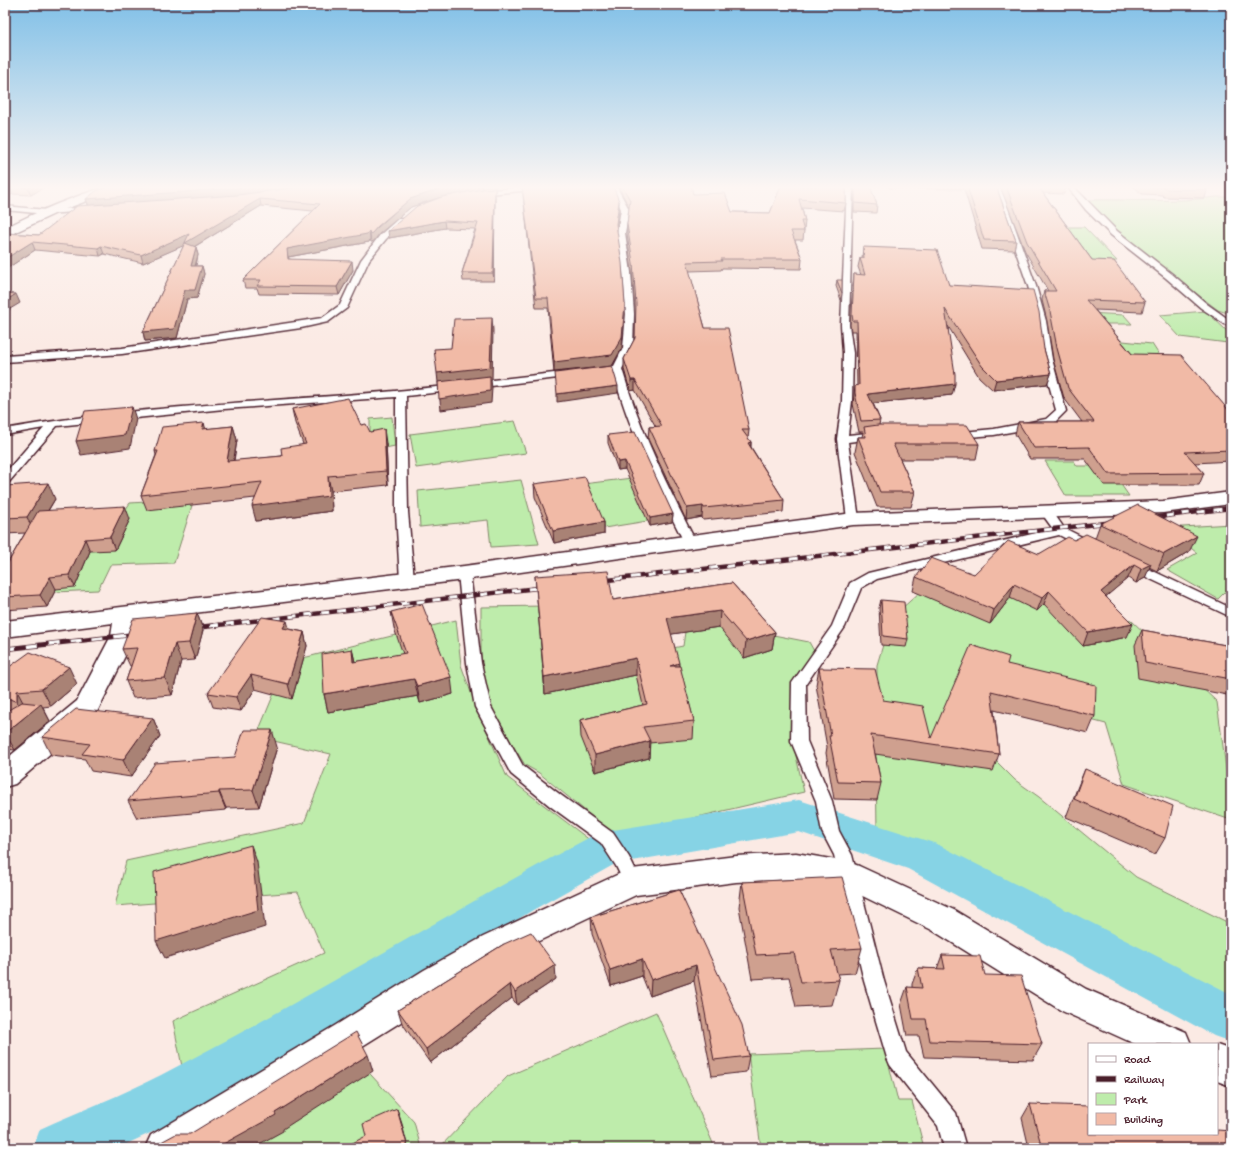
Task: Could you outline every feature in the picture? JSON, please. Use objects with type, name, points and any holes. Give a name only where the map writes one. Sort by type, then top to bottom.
[{"type":"street","points":[[5,629],[464,573],[853,519],[1163,507],[1231,498]]},
{"type":"street","points":[[5,776],[87,707],[123,636],[126,615]]},
{"type":"street","points":[[164,1148],[348,1037],[494,946],[628,872],[796,866],[848,875],[943,920],[1074,1000],[1172,1043]]},
{"type":"street","points":[[1218,1063],[1231,1068]]},
{"type":"lane","points":[[5,359],[122,351],[325,320],[344,306],[365,260],[381,240]]},
{"type":"lane","points":[[622,240],[627,272],[630,314],[628,348],[617,369],[626,401],[652,467],[690,542]]},
{"type":"lane","points":[[848,240],[845,325],[848,353],[846,400],[842,439],[853,519]]},
{"type":"lane","points":[[945,435],[994,432],[1049,422],[1061,411],[1047,359],[1042,321],[1016,240]]},
{"type":"lane","points":[[1122,240],[1169,276],[1204,306],[1231,325]]},
{"type":"lane","points":[[5,432],[54,423],[105,417],[224,406],[401,394],[617,369]]},
{"type":"lane","points":[[401,394],[402,512],[407,580]]},
{"type":"lane","points":[[5,480],[54,423]]},
{"type":"lane","points":[[842,439],[891,435]]},
{"type":"lane","points":[[1046,511],[1060,531],[1105,553]]},
{"type":"lane","points":[[955,1148],[948,1121],[897,1058],[874,982],[843,854],[831,832],[824,801],[799,741],[799,683],[838,627],[855,586],[873,576],[1060,531]]},
{"type":"lane","points":[[1119,559],[1231,613]]},
{"type":"lane","points":[[464,573],[468,596],[474,663],[483,707],[486,713],[518,770],[556,801],[607,838],[628,872]]},
{"type":"green space","points":[[1059,240],[1096,240],[1117,261],[1065,261]]},
{"type":"green space","points":[[1126,240],[1231,240],[1231,314],[1218,310]]},
{"type":"green space","points":[[1054,311],[1124,315],[1132,324],[1102,324],[1113,340],[1152,344],[1163,361],[1066,359]]},
{"type":"green space","points":[[1206,311],[1228,332],[1228,343],[1180,337],[1160,315]]},
{"type":"green space","points":[[392,417],[395,446],[370,451],[370,419]]},
{"type":"green space","points":[[515,421],[526,453],[416,468],[410,434]]},
{"type":"green space","points":[[1045,461],[1074,461],[1077,466],[1108,466],[1129,496],[1066,496]]},
{"type":"green space","points":[[640,477],[660,519],[573,533],[575,485]]},
{"type":"green space","points":[[521,480],[539,544],[491,547],[488,520],[420,527],[418,491]]},
{"type":"green space","points":[[194,499],[174,563],[110,565],[98,590],[13,594],[102,543],[130,503]]},
{"type":"green space","points":[[1231,524],[1231,586],[1218,599],[1167,570],[1197,553],[1166,528]]},
{"type":"green space","points":[[929,584],[1131,620],[1217,702],[1231,805],[1231,820],[1124,784],[1106,724],[975,690],[979,744],[1015,780],[1039,797],[1136,877],[1231,924],[1231,1014],[930,855],[877,832],[877,665],[891,618]]},
{"type":"green space","points":[[545,606],[611,660],[683,646],[687,618],[809,642],[814,651],[794,680],[792,738],[804,792],[616,836],[539,773],[525,765],[490,708],[481,666],[481,607]]},
{"type":"green space","points":[[456,620],[461,665],[477,709],[507,777],[599,847],[185,1082],[173,1021],[324,953],[298,892],[115,906],[126,861],[304,823],[331,754],[256,737],[287,662]]},
{"type":"green space","points":[[656,1012],[715,1148],[439,1148],[508,1076]]},
{"type":"green space","points":[[885,1049],[898,1101],[912,1101],[924,1148],[761,1148],[748,1054]]},
{"type":"green space","points":[[361,1064],[414,1122],[421,1148],[223,1148]]},
{"type":"building","points":[[5,240],[176,240],[141,255],[101,246],[98,248],[32,242],[5,259]]},
{"type":"building","points":[[186,240],[190,240],[185,243],[196,247],[191,266],[202,266],[195,290],[185,290],[174,329],[143,332]]},
{"type":"building","points":[[284,240],[336,240],[287,249],[288,259],[352,261],[337,287],[257,286],[261,280],[243,280]]},
{"type":"building","points":[[473,240],[494,240],[493,273],[462,273]]},
{"type":"building","points":[[529,240],[618,240],[625,304],[622,337],[612,355],[554,362],[548,298],[536,298]]},
{"type":"building","points":[[629,240],[794,240],[802,259],[721,259],[722,261],[687,262],[705,328],[728,328],[749,430],[742,430],[751,442],[748,443],[784,500],[704,508],[703,506],[687,508],[649,427],[662,426],[635,380],[631,380],[624,359],[635,338],[636,304]]},
{"type":"building","points":[[984,240],[1016,240],[1016,241]]},
{"type":"building","points":[[1026,240],[1077,240],[1092,260],[1114,261],[1145,302],[1086,300],[1132,354],[1181,355],[1231,413],[1231,450],[1185,452],[1204,473],[1108,474],[1089,447],[1034,448],[1018,422],[1094,422],[1068,388],[1044,291],[1056,291]]},
{"type":"building","points":[[863,247],[937,250],[949,285],[1033,290],[1039,312],[1044,349],[1051,374],[996,380],[982,366],[945,309],[955,374],[955,384],[868,394],[880,420],[861,421],[855,393],[855,386],[859,385],[857,321],[853,321],[852,315],[854,274],[865,275],[860,258],[864,258]]},
{"type":"building","points":[[837,280],[842,280],[842,293]]},
{"type":"building","points":[[5,293],[16,294],[5,301]]},
{"type":"building","points":[[492,318],[490,367],[437,373],[434,349],[451,348],[454,319]]},
{"type":"building","points":[[612,366],[618,386],[557,394],[555,373]]},
{"type":"building","points":[[490,376],[490,391],[439,399],[438,382]]},
{"type":"building","points":[[348,398],[361,425],[366,424],[370,432],[384,429],[386,471],[328,476],[329,496],[252,506],[262,482],[141,495],[158,451],[155,451],[162,427],[204,423],[202,429],[233,426],[227,461],[282,456],[281,448],[306,444],[292,409]]},
{"type":"building","points":[[132,407],[125,435],[76,441],[85,411]]},
{"type":"building","points":[[878,425],[967,425],[979,444],[893,444],[915,492],[880,492],[858,437],[866,437],[864,427]]},
{"type":"building","points":[[635,432],[673,514],[650,518],[625,461],[618,462],[608,435]]},
{"type":"building","points":[[585,477],[604,522],[553,531],[534,484]]},
{"type":"building","points":[[48,483],[27,517],[5,518],[5,486]]},
{"type":"building","points":[[1138,505],[1197,536],[1164,554],[1100,524]]},
{"type":"building","points":[[125,506],[110,537],[85,539],[69,575],[50,577],[40,595],[5,597],[5,568],[38,511]]},
{"type":"building","points":[[1086,534],[1151,564],[1141,569],[1134,565],[1101,592],[1133,624],[1088,632],[1049,591],[1042,598],[1014,584],[994,610],[916,577],[931,558],[974,574],[1008,541],[1039,554],[1068,537],[1074,540]]},
{"type":"building","points":[[608,571],[613,600],[732,583],[775,632],[746,641],[720,611],[667,618],[679,663],[670,666],[680,666],[694,721],[643,727],[650,741],[595,755],[580,720],[647,704],[636,658],[544,677],[535,576]]},
{"type":"building","points":[[881,600],[904,602],[908,639],[883,636]]},
{"type":"building","points":[[422,604],[451,677],[417,686],[414,679],[324,694],[322,654],[352,649],[353,662],[406,653],[391,612]]},
{"type":"building","points":[[197,613],[189,643],[175,644],[165,678],[126,681],[137,648],[122,649],[133,619]]},
{"type":"building","points":[[262,617],[287,621],[283,628],[304,632],[288,684],[251,675],[236,697],[208,693]]},
{"type":"building","points":[[1142,630],[1231,646],[1231,679],[1145,663]]},
{"type":"building","points":[[971,645],[1009,657],[1007,664],[1096,685],[1095,716],[991,691],[999,754],[871,735],[881,783],[838,782],[829,736],[831,736],[819,668],[875,669],[883,700],[923,706],[931,738]]},
{"type":"building","points":[[30,652],[69,667],[42,689],[17,691],[17,702],[5,697],[5,670]]},
{"type":"building","points":[[22,702],[41,704],[5,733],[5,712]]},
{"type":"building","points":[[76,709],[153,718],[123,760],[82,754],[90,744],[42,737]]},
{"type":"building","points":[[244,730],[272,730],[253,790],[219,791],[219,793],[128,801],[155,763],[235,757]]},
{"type":"building","points":[[1085,769],[1173,806],[1165,838],[1074,799]]},
{"type":"building","points":[[251,845],[258,910],[156,941],[154,872]]},
{"type":"building","points":[[842,877],[862,948],[831,950],[839,980],[801,982],[794,953],[756,955],[742,882]]},
{"type":"building","points":[[679,890],[742,1025],[749,1056],[714,1060],[696,965],[651,980],[642,959],[610,970],[591,917]]},
{"type":"building","points":[[531,932],[555,965],[515,992],[510,984],[426,1049],[398,1010],[504,944]]},
{"type":"building","points":[[942,955],[980,956],[985,975],[1021,976],[1042,1044],[930,1041],[926,1019],[913,1019],[907,987],[922,988],[918,968],[945,969]]},
{"type":"building","points":[[356,1032],[368,1055],[275,1113],[276,1115],[216,1148],[150,1148],[176,1134],[190,1134]]},
{"type":"building","points":[[1030,1104],[1088,1106],[1088,1135],[1218,1135],[1218,1130],[1231,1131],[1231,1148],[1042,1148]]},
{"type":"building","points":[[397,1109],[408,1148],[343,1148],[366,1136],[363,1124]]},
{"type":"waterway","points":[[59,1148],[177,1094],[255,1052],[518,897],[607,848],[799,816],[922,856],[1231,1019]]},
{"type":"railway","points":[[1150,518],[1231,508]]},
{"type":"railway","points":[[599,581],[1114,522]]},
{"type":"railway","points":[[210,626],[546,587]]},
{"type":"railway","points":[[210,626],[219,625]]},
{"type":"railway","points":[[192,628],[210,626]]},
{"type":"railway","points":[[5,649],[138,634]]}]
